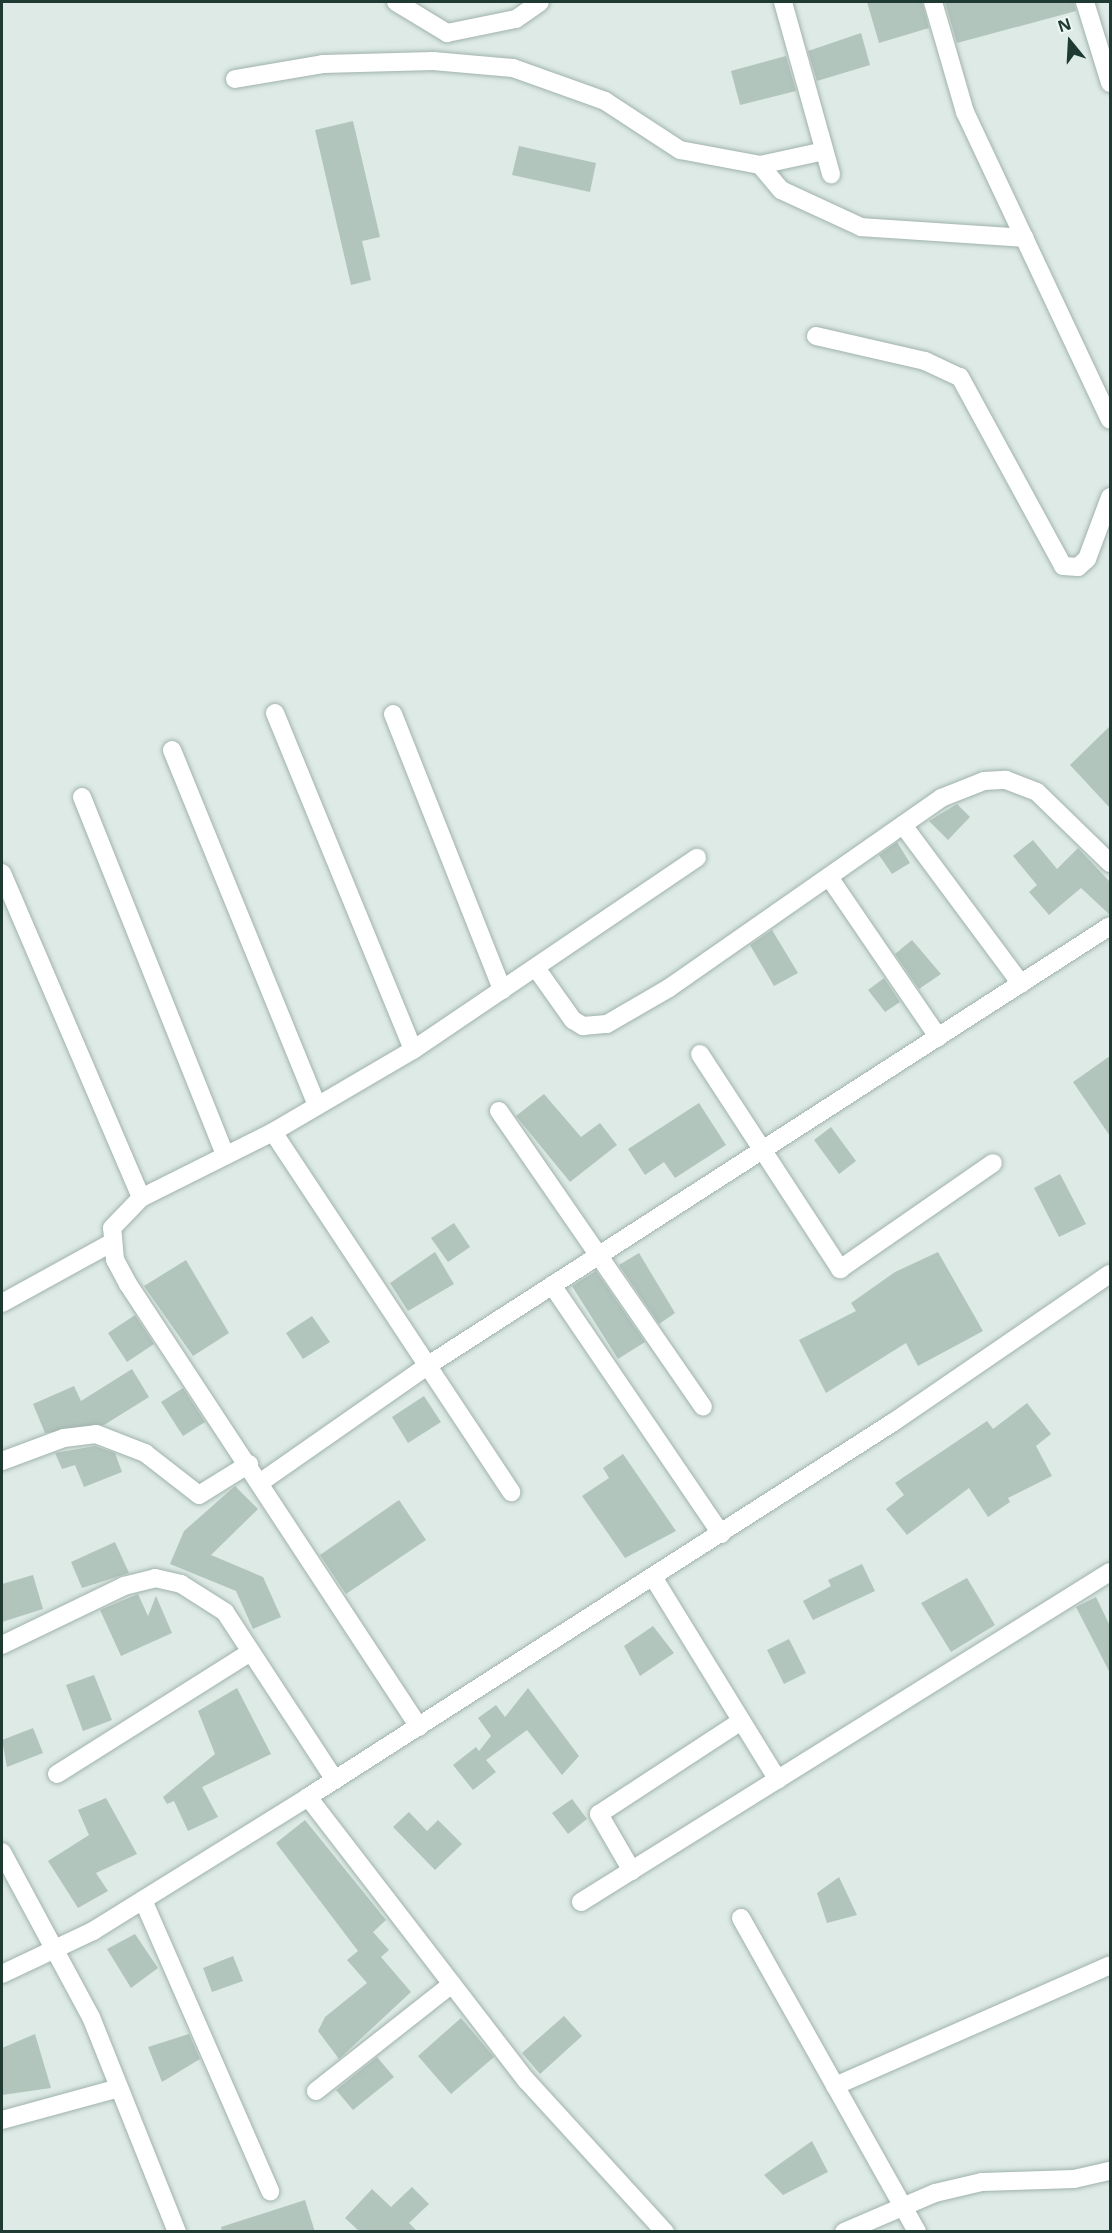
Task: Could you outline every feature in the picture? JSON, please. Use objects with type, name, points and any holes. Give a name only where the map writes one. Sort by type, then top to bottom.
[{"type":"street","points":[[396,2],[447,33],[516,19],[540,2]]},
{"type":"street","points":[[783,2],[831,174]]},
{"type":"street","points":[[933,2],[965,112],[1110,420]]},
{"type":"street","points":[[1085,2],[1110,83]]},
{"type":"street","points":[[235,79],[323,64],[433,61],[513,68],[606,101],[680,150],[760,165],[825,151]]},
{"type":"street","points":[[760,165],[781,190],[861,227],[1024,238]]},
{"type":"street","points":[[816,336],[925,361],[960,377],[1063,566],[1078,567],[1087,559],[1110,497]]},
{"type":"street","points":[[275,713],[413,1050]]},
{"type":"street","points":[[393,714],[501,990]]},
{"type":"street","points":[[172,750],[317,1106]]},
{"type":"street","points":[[536,968],[573,1020],[583,1026],[607,1024],[964,786],[1005,780],[1037,792],[1110,863]]},
{"type":"street","points":[[82,797],[225,1155]]},
{"type":"street","points":[[903,825],[1021,984]]},
{"type":"street","points":[[419,1727],[261,1482],[128,1284],[111,1243],[112,1228],[141,1197],[273,1132],[413,1050],[697,858]]},
{"type":"street","points":[[2,873],[141,1197]]},
{"type":"street","points":[[829,877],[938,1037]]},
{"type":"street","points":[[261,1482],[428,1366],[1110,926]]},
{"type":"street","points":[[699,1054],[760,1152],[840,1269],[993,1163]]},
{"type":"street","points":[[499,1111],[703,1407]]},
{"type":"street","points":[[273,1132],[511,1492]]},
{"type":"street","points":[[2,1303],[111,1243]]},
{"type":"street","points":[[2,1974],[58,1949],[142,1900],[419,1727],[721,1534],[1110,1274]]},
{"type":"street","points":[[552,1285],[721,1534]]},
{"type":"street","points":[[2,1461],[64,1438],[96,1434],[145,1453],[199,1495],[249,1464]]},
{"type":"street","points":[[581,1902],[1110,1572]]},
{"type":"street","points":[[653,1577],[778,1780]]},
{"type":"street","points":[[2,1645],[124,1586],[155,1578],[181,1584],[225,1612],[335,1780]]},
{"type":"street","points":[[57,1774],[251,1652]]},
{"type":"street","points":[[632,1871],[599,1814],[741,1721]]},
{"type":"street","points":[[308,1797],[527,2081],[665,2232]]},
{"type":"street","points":[[2,1852],[58,1949],[119,2088],[177,2232]]},
{"type":"street","points":[[142,1900],[270,2191]]},
{"type":"street","points":[[741,1918],[917,2232]]},
{"type":"street","points":[[836,2086],[1110,1965]]},
{"type":"street","points":[[316,2091],[452,1984]]},
{"type":"street","points":[[2,2120],[119,2088]]},
{"type":"street","points":[[844,2232],[903,2205],[982,2182],[1074,2179],[1110,2171]]},
{"type":"building","points":[[867,2],[922,2],[929,28],[879,43]]},
{"type":"building","points":[[945,2],[1074,2],[1076,11],[957,43]]},
{"type":"building","points":[[861,33],[870,65],[817,81],[808,51]]},
{"type":"building","points":[[786,56],[796,91],[740,105],[731,71]]},
{"type":"building","points":[[353,121],[380,237],[362,241],[371,280],[351,285],[315,130]]},
{"type":"building","points":[[519,146],[596,163],[590,192],[512,175]]},
{"type":"building","points":[[1110,726],[1110,808],[1070,765]]},
{"type":"building","points":[[957,804],[970,817],[948,840],[929,821]]},
{"type":"building","points":[[1033,840],[1057,869],[1078,848],[1110,882],[1110,915],[1081,888],[1049,915],[1029,892],[1037,885],[1013,856]]},
{"type":"building","points":[[897,842],[910,863],[892,874],[879,855]]},
{"type":"building","points":[[772,930],[798,973],[774,986],[750,945]]},
{"type":"building","points":[[912,940],[941,974],[919,989],[895,954]]},
{"type":"building","points":[[884,978],[900,1002],[885,1012],[868,990]]},
{"type":"building","points":[[1110,1056],[1110,1136],[1073,1082]]},
{"type":"building","points":[[544,1094],[581,1137],[600,1123],[617,1145],[570,1182],[516,1116]]},
{"type":"building","points":[[699,1103],[726,1145],[675,1178],[664,1162],[645,1175],[628,1149]]},
{"type":"building","points":[[831,1127],[856,1161],[839,1174],[814,1140]]},
{"type":"building","points":[[1060,1174],[1086,1224],[1059,1237],[1034,1188]]},
{"type":"building","points":[[454,1223],[470,1247],[448,1262],[431,1238]]},
{"type":"building","points":[[435,1252],[454,1284],[408,1311],[390,1283]]},
{"type":"building","points":[[938,1252],[983,1331],[918,1366],[906,1343],[826,1393],[799,1340],[856,1311],[851,1303],[895,1272]]},
{"type":"building","points":[[639,1253],[675,1313],[659,1324],[619,1265]]},
{"type":"building","points":[[186,1260],[229,1333],[193,1356],[144,1286]]},
{"type":"building","points":[[596,1271],[645,1342],[618,1359],[572,1286]]},
{"type":"building","points":[[135,1315],[154,1344],[127,1362],[108,1333]]},
{"type":"building","points":[[312,1316],[330,1342],[303,1359],[286,1333]]},
{"type":"building","points":[[132,1369],[149,1397],[104,1425],[45,1433],[33,1404],[74,1386],[81,1401]]},
{"type":"building","points":[[183,1388],[205,1422],[183,1436],[161,1402]]},
{"type":"building","points":[[424,1396],[441,1422],[408,1443],[392,1417]]},
{"type":"building","points":[[1027,1403],[1051,1434],[1036,1446],[1052,1476],[1008,1498],[1010,1502],[988,1517],[969,1488],[907,1535],[886,1509],[904,1495],[895,1483],[987,1421],[993,1429]]},
{"type":"building","points":[[95,1446],[115,1453],[122,1472],[84,1487],[75,1465],[62,1469],[55,1453]]},
{"type":"building","points":[[623,1454],[676,1531],[625,1558],[582,1496],[609,1478],[603,1468]]},
{"type":"building","points":[[235,1486],[258,1509],[211,1555],[263,1577],[281,1617],[253,1629],[236,1591],[170,1564],[184,1531]]},
{"type":"building","points":[[399,1500],[426,1540],[346,1594],[320,1555]]},
{"type":"building","points":[[115,1542],[129,1573],[82,1588],[71,1562]]},
{"type":"building","points":[[862,1564],[875,1591],[813,1620],[803,1601],[831,1586],[828,1580]]},
{"type":"building","points":[[33,1575],[43,1609],[2,1622],[2,1584]]},
{"type":"building","points":[[967,1578],[995,1625],[951,1652],[921,1603]]},
{"type":"building","points":[[138,1594],[148,1616],[156,1596],[172,1633],[121,1656],[100,1610]]},
{"type":"building","points":[[1096,1597],[1110,1626],[1110,1673],[1076,1607]]},
{"type":"building","points":[[653,1626],[674,1653],[640,1676],[624,1646]]},
{"type":"building","points":[[789,1639],[806,1673],[784,1684],[767,1650]]},
{"type":"building","points":[[94,1675],[112,1720],[83,1731],[66,1685]]},
{"type":"building","points":[[237,1688],[271,1754],[202,1787],[218,1817],[188,1831],[174,1801],[167,1804],[163,1797],[215,1754],[198,1711]]},
{"type":"building","points":[[528,1688],[579,1756],[562,1775],[527,1730],[486,1760],[496,1772],[473,1790],[453,1765],[476,1747],[479,1751],[491,1736],[478,1718],[496,1705],[505,1717]]},
{"type":"building","points":[[33,1728],[43,1753],[7,1767],[2,1740]]},
{"type":"building","points":[[106,1798],[137,1854],[96,1873],[108,1891],[78,1908],[48,1861],[89,1835],[78,1810]]},
{"type":"building","points":[[572,1799],[587,1819],[568,1834],[552,1813]]},
{"type":"building","points":[[409,1812],[427,1831],[438,1820],[462,1844],[435,1870],[393,1827]]},
{"type":"building","points":[[305,1820],[386,1920],[373,1932],[389,1950],[381,1957],[411,1992],[339,2059],[318,2031],[325,2017],[367,1983],[347,1960],[358,1951],[276,1843]]},
{"type":"building","points":[[839,1877],[857,1915],[827,1923],[817,1893]]},
{"type":"building","points":[[135,1934],[158,1968],[131,1988],[107,1949]]},
{"type":"building","points":[[233,1956],[243,1981],[212,1992],[203,1968]]},
{"type":"building","points":[[564,2016],[582,2036],[540,2074],[522,2053]]},
{"type":"building","points":[[461,2018],[494,2057],[451,2094],[418,2056]]},
{"type":"building","points":[[35,2034],[51,2088],[2,2095],[2,2048]]},
{"type":"building","points":[[189,2034],[200,2059],[162,2082],[148,2047]]},
{"type":"building","points":[[377,2057],[394,2077],[353,2110],[336,2090]]},
{"type":"building","points":[[812,2141],[828,2172],[783,2195],[764,2175]]},
{"type":"building","points":[[412,2187],[429,2204],[409,2223],[418,2232],[359,2231],[345,2218],[372,2189],[391,2207]]},
{"type":"building","points":[[305,2200],[315,2232],[222,2232],[221,2227]]}]
